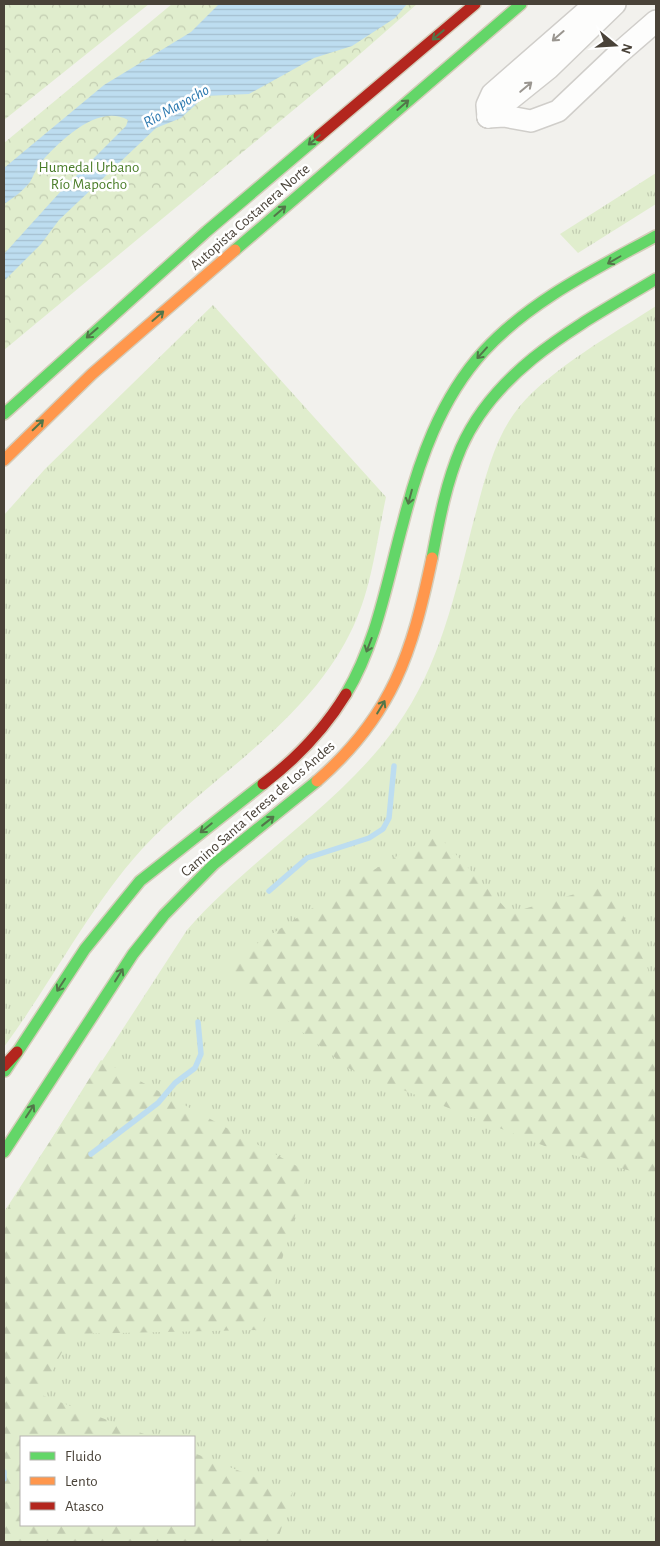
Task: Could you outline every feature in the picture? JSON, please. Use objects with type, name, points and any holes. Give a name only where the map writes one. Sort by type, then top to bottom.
[{"type":"main road","name":"Autopista Costanera Norte","points":[[4,413],[207,231],[475,4]]},
{"type":"main road","name":"Autopista Costanera Norte","points":[[4,460],[92,374],[521,4]]},
{"type":"main road","name":"Camino Santa Teresa de Los Andes","points":[[4,1073],[95,934],[140,881],[289,764],[310,743],[334,711],[357,674],[376,626],[412,487],[428,439],[439,414],[466,372],[495,339],[531,310],[656,236]]},
{"type":"main road","name":"Camino Santa Teresa de Los Andes","points":[[4,1152],[133,954],[156,924],[206,872],[335,766],[350,750],[377,714],[408,654],[445,495],[464,442],[480,413],[503,384],[536,356],[656,278]]},
{"type":"main road","points":[[4,1066],[17,1052]]},
{"type":"street","points":[[488,117],[487,105],[492,94],[595,4]]},
{"type":"street","points":[[488,117],[549,68],[615,4]]},
{"type":"street","points":[[488,117],[504,116],[531,120],[558,111],[618,54],[656,22]]},
{"type":"green space","points":[[4,4],[149,4],[4,120]]},
{"type":"green space","name":"Humedal Urbano Río Mapocho","points":[[172,4],[417,4],[344,68],[4,350],[4,143]]},
{"type":"green space","points":[[656,173],[656,204],[578,253],[560,234]]},
{"type":"green space","points":[[213,305],[386,497],[365,594],[354,625],[335,660],[312,691],[286,719],[142,849],[104,896],[4,1047],[4,515],[45,469]]},
{"type":"green space","points":[[656,306],[656,1542],[4,1542],[4,1212],[187,930],[239,879],[348,782],[396,727],[411,704],[435,654],[460,576],[490,462],[502,433],[519,407],[533,393],[548,379],[584,352]]},
{"type":"green space","points":[[436,833],[510,913],[609,884],[651,976],[656,980],[656,1178],[552,1149],[350,1069],[219,968],[350,884]]},
{"type":"green space","points":[[101,1060],[308,1172],[261,1330],[72,1334],[39,1394],[149,1436],[20,1436],[20,1526],[195,1526],[195,1453],[293,1492],[277,1542],[4,1542],[4,1215]]},
{"type":"water","name":"Río Mapocho","points":[[219,4],[407,4],[395,18],[352,46],[314,58],[249,94],[205,96],[181,118],[156,128],[59,220],[41,244],[4,281],[4,254],[61,191],[126,126],[128,120],[116,116],[104,116],[80,127],[49,153],[39,164],[27,185],[4,204],[4,168],[104,85],[191,32]]},
{"type":"waterway","points":[[269,891],[307,858],[369,838],[383,829],[389,818],[394,766]]},
{"type":"waterway","points":[[91,1154],[158,1103],[175,1083],[195,1068],[201,1054],[198,1022]]},
{"type":"waterway","points":[[4,1472],[4,1479]]},
{"type":"traffic: fast","points":[[235,250],[521,4]]},
{"type":"traffic: fast","points":[[4,414],[207,231],[319,136]]},
{"type":"traffic: fast","points":[[346,694],[366,654],[380,611],[409,500],[424,454],[443,410],[455,389],[484,351],[522,316],[588,273],[656,236]]},
{"type":"traffic: fast","points":[[432,558],[451,475],[461,448],[477,419],[496,393],[519,370],[545,349],[600,312],[656,279]]},
{"type":"traffic: fast","points":[[4,1152],[133,954],[164,915],[214,864],[317,781]]},
{"type":"traffic: fast","points":[[5,1071],[85,949],[140,881],[263,784]]},
{"type":"traffic: slow","points":[[4,460],[92,374],[235,250]]},
{"type":"traffic: slow","points":[[317,781],[364,732],[382,706],[396,680],[416,624],[432,558]]},
{"type":"traffic: jam","points":[[319,136],[475,4]]},
{"type":"traffic: jam","points":[[263,784],[309,743],[346,694]]},
{"type":"traffic: jam","points":[[4,1066],[17,1052]]}]
